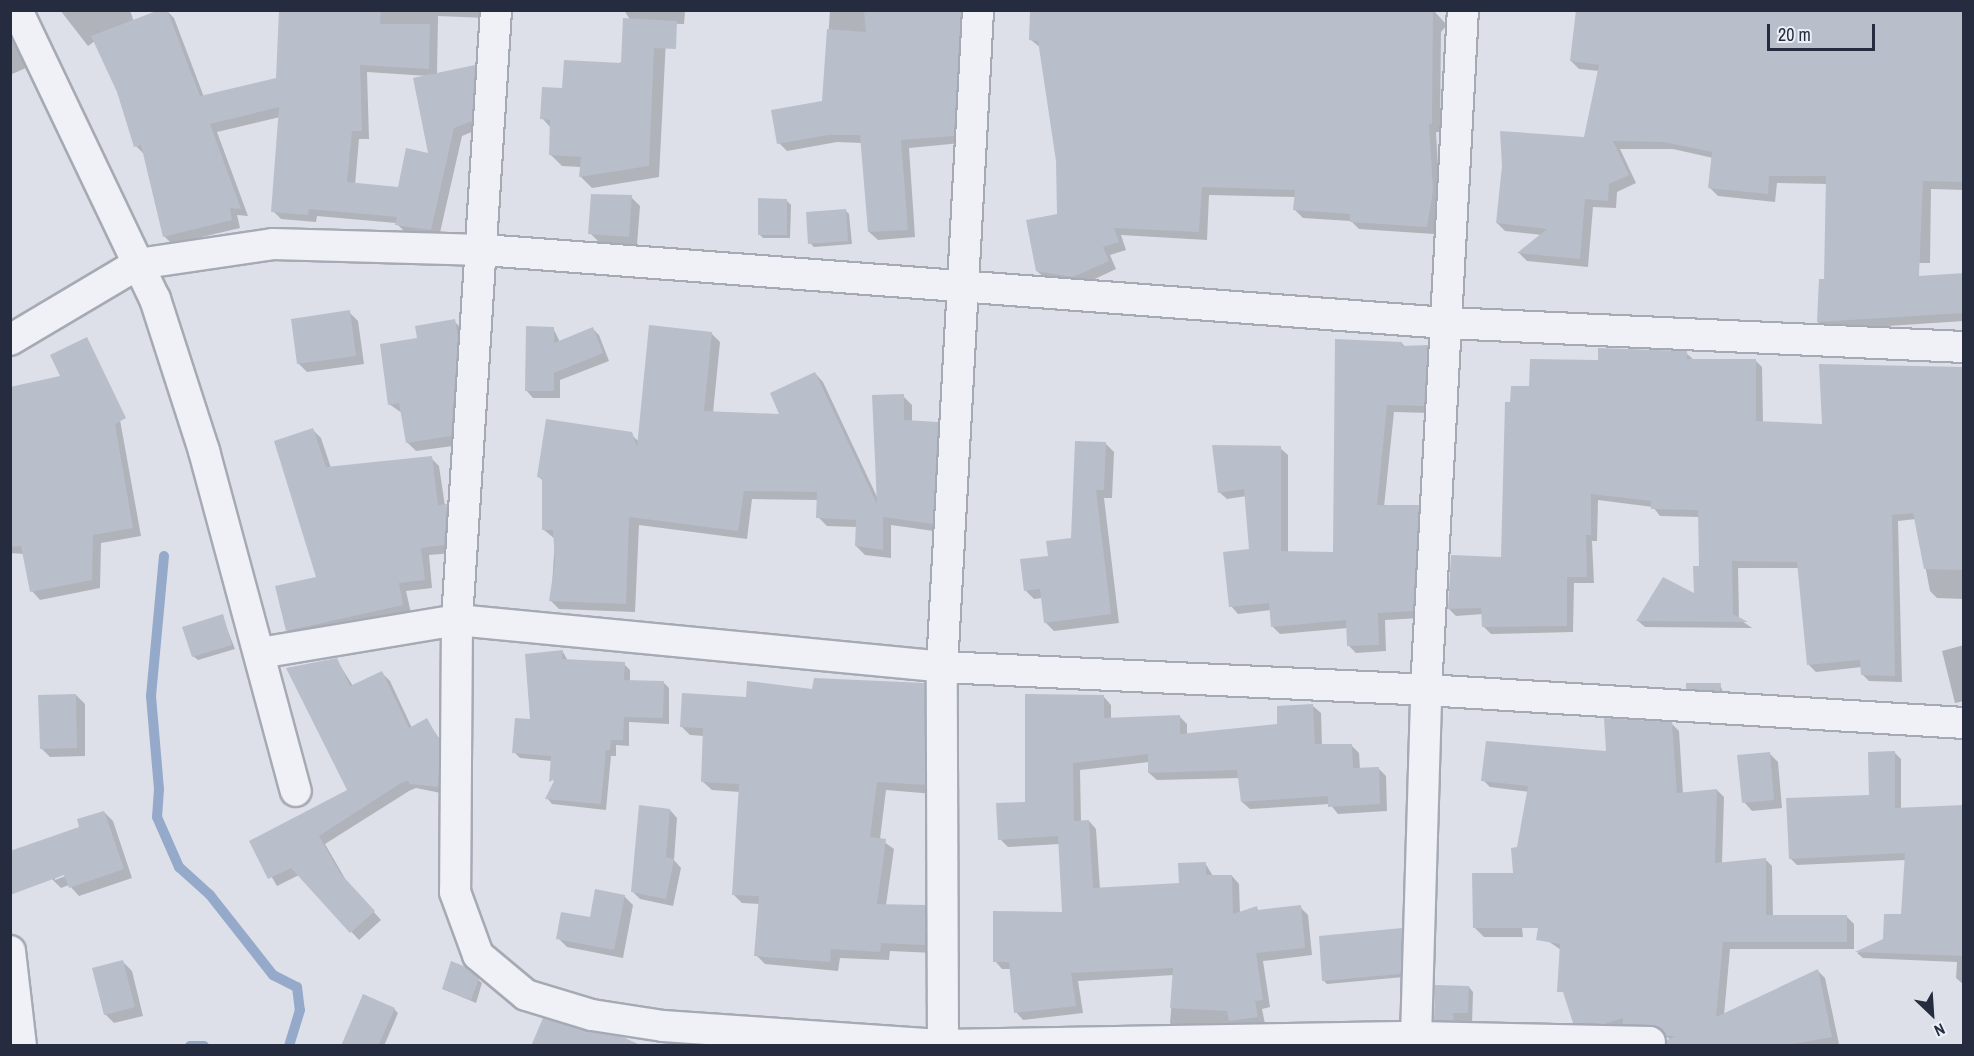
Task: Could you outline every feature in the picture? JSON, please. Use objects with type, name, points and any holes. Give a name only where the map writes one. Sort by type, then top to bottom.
[{"type":"street","points":[[17,10],[155,299],[204,451],[296,791]]},
{"type":"street","points":[[496,10],[484,250],[457,620],[455,892],[478,955],[526,995],[592,1015],[663,1026],[943,1045],[1416,1037],[1650,1042]]},
{"type":"street","points":[[943,1045],[942,668],[966,290],[978,10]]},
{"type":"street","points":[[1416,1037],[1426,690],[1462,10]]},
{"type":"street","points":[[10,340],[138,264],[273,244],[484,250],[966,290],[1447,324],[1964,347]]},
{"type":"street","points":[[260,653],[457,620],[942,668],[1426,690],[1964,723]]},
{"type":"street","points":[[10,951],[21,1046]]},
{"type":"building","points":[[159,10],[167,10],[200,96],[276,78],[279,10],[381,10],[380,24],[430,24],[429,69],[360,65],[362,131],[352,131],[347,182],[398,187],[406,148],[428,153],[413,78],[475,65],[472,121],[454,128],[431,230],[395,225],[397,217],[309,209],[308,215],[271,212],[279,107],[210,124],[241,209],[230,208],[232,220],[163,237],[141,145],[134,147],[117,92],[91,36]]},
{"type":"building","points":[[864,10],[961,10],[954,136],[901,140],[908,230],[868,232],[860,135],[828,135],[777,144],[771,110],[822,101],[827,29],[866,32]]},
{"type":"building","points":[[1030,10],[1433,10],[1432,124],[1429,124],[1433,191],[1427,227],[1350,222],[1350,214],[1293,210],[1295,190],[1202,187],[1199,232],[1114,228],[1119,242],[1103,247],[1109,261],[1073,277],[1036,271],[1026,220],[1057,214],[1056,161],[1038,41],[1029,40]]},
{"type":"building","points":[[1576,10],[1964,10],[1963,182],[1923,181],[1919,276],[1964,273],[1964,313],[1817,322],[1819,279],[1824,279],[1826,176],[1769,176],[1768,194],[1708,188],[1712,152],[1664,142],[1613,141],[1629,175],[1609,184],[1608,201],[1585,199],[1580,259],[1517,253],[1547,229],[1496,223],[1502,166],[1500,131],[1584,137],[1599,65],[1570,61]]},
{"type":"building","points":[[623,18],[677,21],[676,49],[654,48],[649,166],[579,177],[581,157],[549,155],[550,120],[540,119],[542,87],[562,88],[564,60],[621,63]]},
{"type":"building","points":[[591,194],[632,195],[629,237],[588,234]]},
{"type":"building","points":[[758,198],[787,199],[787,235],[758,235]]},
{"type":"building","points":[[846,209],[848,241],[808,244],[806,212]]},
{"type":"building","points":[[350,310],[356,356],[297,364],[291,319]]},
{"type":"building","points":[[455,319],[458,337],[451,436],[406,443],[399,403],[388,405],[380,344],[417,338],[415,326]]},
{"type":"building","points":[[649,325],[712,332],[704,411],[779,414],[770,393],[815,372],[877,504],[872,395],[904,394],[904,420],[938,422],[933,524],[883,517],[883,550],[855,546],[856,520],[816,518],[817,492],[744,491],[738,531],[629,517],[626,604],[549,601],[555,562],[553,530],[542,530],[542,478],[537,477],[546,419],[632,432],[637,447]]},
{"type":"building","points":[[526,326],[554,327],[554,343],[593,327],[603,353],[554,373],[554,391],[525,391]]},
{"type":"building","points":[[87,337],[126,418],[115,424],[133,528],[93,535],[92,580],[30,592],[21,546],[10,547],[10,387],[60,376],[50,355]]},
{"type":"building","points":[[1335,339],[1402,342],[1402,346],[1428,345],[1424,406],[1387,405],[1377,505],[1419,505],[1413,611],[1378,613],[1379,645],[1347,646],[1346,620],[1271,627],[1269,603],[1229,607],[1223,552],[1249,549],[1244,489],[1218,493],[1212,445],[1281,446],[1281,551],[1333,552]]},
{"type":"building","points":[[1598,348],[1687,351],[1687,359],[1756,359],[1756,421],[1822,424],[1819,364],[1964,367],[1964,570],[1924,569],[1913,513],[1892,515],[1895,676],[1861,675],[1860,660],[1807,665],[1797,562],[1732,561],[1733,614],[1748,622],[1636,621],[1663,577],[1694,593],[1693,566],[1699,566],[1698,510],[1651,509],[1651,501],[1591,494],[1591,535],[1586,535],[1587,577],[1567,577],[1567,626],[1482,627],[1481,608],[1448,609],[1451,555],[1501,557],[1505,402],[1510,402],[1511,386],[1529,386],[1530,359],[1598,360]]},
{"type":"building","points":[[313,428],[326,467],[432,456],[438,505],[447,504],[444,545],[421,548],[425,580],[399,583],[403,605],[286,631],[275,586],[316,577],[274,441]]},
{"type":"building","points":[[1075,441],[1106,442],[1104,490],[1096,490],[1111,614],[1044,623],[1040,589],[1024,591],[1020,559],[1048,556],[1046,541],[1071,538]]},
{"type":"building","points":[[223,614],[232,645],[192,657],[182,627]]},
{"type":"building","points":[[563,650],[562,659],[625,662],[624,680],[664,681],[663,718],[624,717],[623,740],[611,740],[610,750],[606,750],[601,804],[545,799],[555,779],[549,782],[551,756],[512,753],[515,718],[530,719],[525,654]]},
{"type":"building","points":[[337,658],[350,686],[382,671],[409,728],[427,718],[439,740],[439,787],[410,784],[408,781],[401,783],[319,836],[340,873],[375,911],[350,933],[291,868],[268,879],[249,841],[347,790],[286,668]]},
{"type":"building","points":[[814,678],[925,683],[925,785],[877,782],[870,837],[886,839],[877,904],[925,905],[925,945],[881,943],[880,952],[831,949],[830,962],[754,956],[759,896],[732,895],[739,784],[701,782],[703,728],[680,727],[682,693],[746,697],[747,681],[812,689]]},
{"type":"building","points":[[1686,683],[1721,683],[1720,691],[1686,689]]},
{"type":"building","points":[[76,694],[77,748],[40,749],[38,695]]},
{"type":"building","points":[[1025,694],[1104,695],[1104,718],[1180,715],[1180,734],[1277,724],[1277,706],[1313,704],[1315,744],[1352,744],[1353,768],[1379,767],[1380,804],[1328,807],[1328,796],[1241,802],[1237,770],[1148,773],[1148,754],[1073,763],[1074,821],[1089,820],[1093,888],[1179,883],[1178,863],[1206,862],[1206,875],[1232,875],[1233,914],[1257,906],[1258,910],[1301,905],[1305,948],[1256,953],[1263,1000],[1255,1001],[1258,1017],[1229,1021],[1227,1011],[1170,1008],[1173,968],[1071,973],[1076,1006],[1014,1013],[1009,962],[993,962],[993,911],[1062,912],[1058,836],[998,840],[996,803],[1025,802]]},
{"type":"building","points":[[1604,718],[1672,722],[1677,793],[1717,789],[1715,863],[1766,858],[1766,915],[1847,915],[1847,942],[1723,942],[1716,1017],[1818,969],[1832,1037],[1782,1046],[1666,1046],[1667,1040],[1676,1036],[1666,1036],[1651,1025],[1623,1024],[1623,1018],[1604,1024],[1573,1023],[1563,992],[1557,992],[1560,944],[1536,940],[1538,928],[1473,928],[1472,873],[1513,873],[1511,848],[1517,847],[1528,786],[1481,781],[1486,741],[1606,751]]},
{"type":"building","points":[[1895,751],[1895,808],[1964,805],[1964,956],[1855,952],[1883,939],[1884,914],[1901,914],[1905,853],[1789,859],[1786,798],[1869,795],[1868,752]]},
{"type":"building","points":[[1770,752],[1774,800],[1742,803],[1737,755]]},
{"type":"building","points":[[639,805],[670,809],[666,857],[674,859],[666,899],[631,892]]},
{"type":"building","points":[[104,811],[124,869],[69,888],[64,875],[10,895],[10,851],[79,827],[77,819]]},
{"type":"building","points":[[595,889],[625,895],[614,950],[556,939],[561,912],[590,917]]},
{"type":"building","points":[[1402,928],[1401,974],[1322,981],[1319,936]]},
{"type":"building","points":[[123,960],[135,1007],[104,1015],[92,968]]},
{"type":"building","points":[[451,961],[466,967],[479,978],[471,1000],[442,989]]},
{"type":"building","points":[[1435,985],[1469,986],[1468,1013],[1453,1013],[1454,1021],[1434,1020]]},
{"type":"building","points":[[363,994],[395,1008],[378,1046],[341,1046]]},
{"type":"building","points":[[543,1018],[623,1037],[642,1046],[531,1046]]},
{"type":"waterway","points":[[164,556],[151,696],[159,789],[157,817],[179,867],[210,895],[273,975],[297,987],[300,1010],[289,1046]]},
{"type":"waterway","points":[[190,1046],[204,1046]]}]
